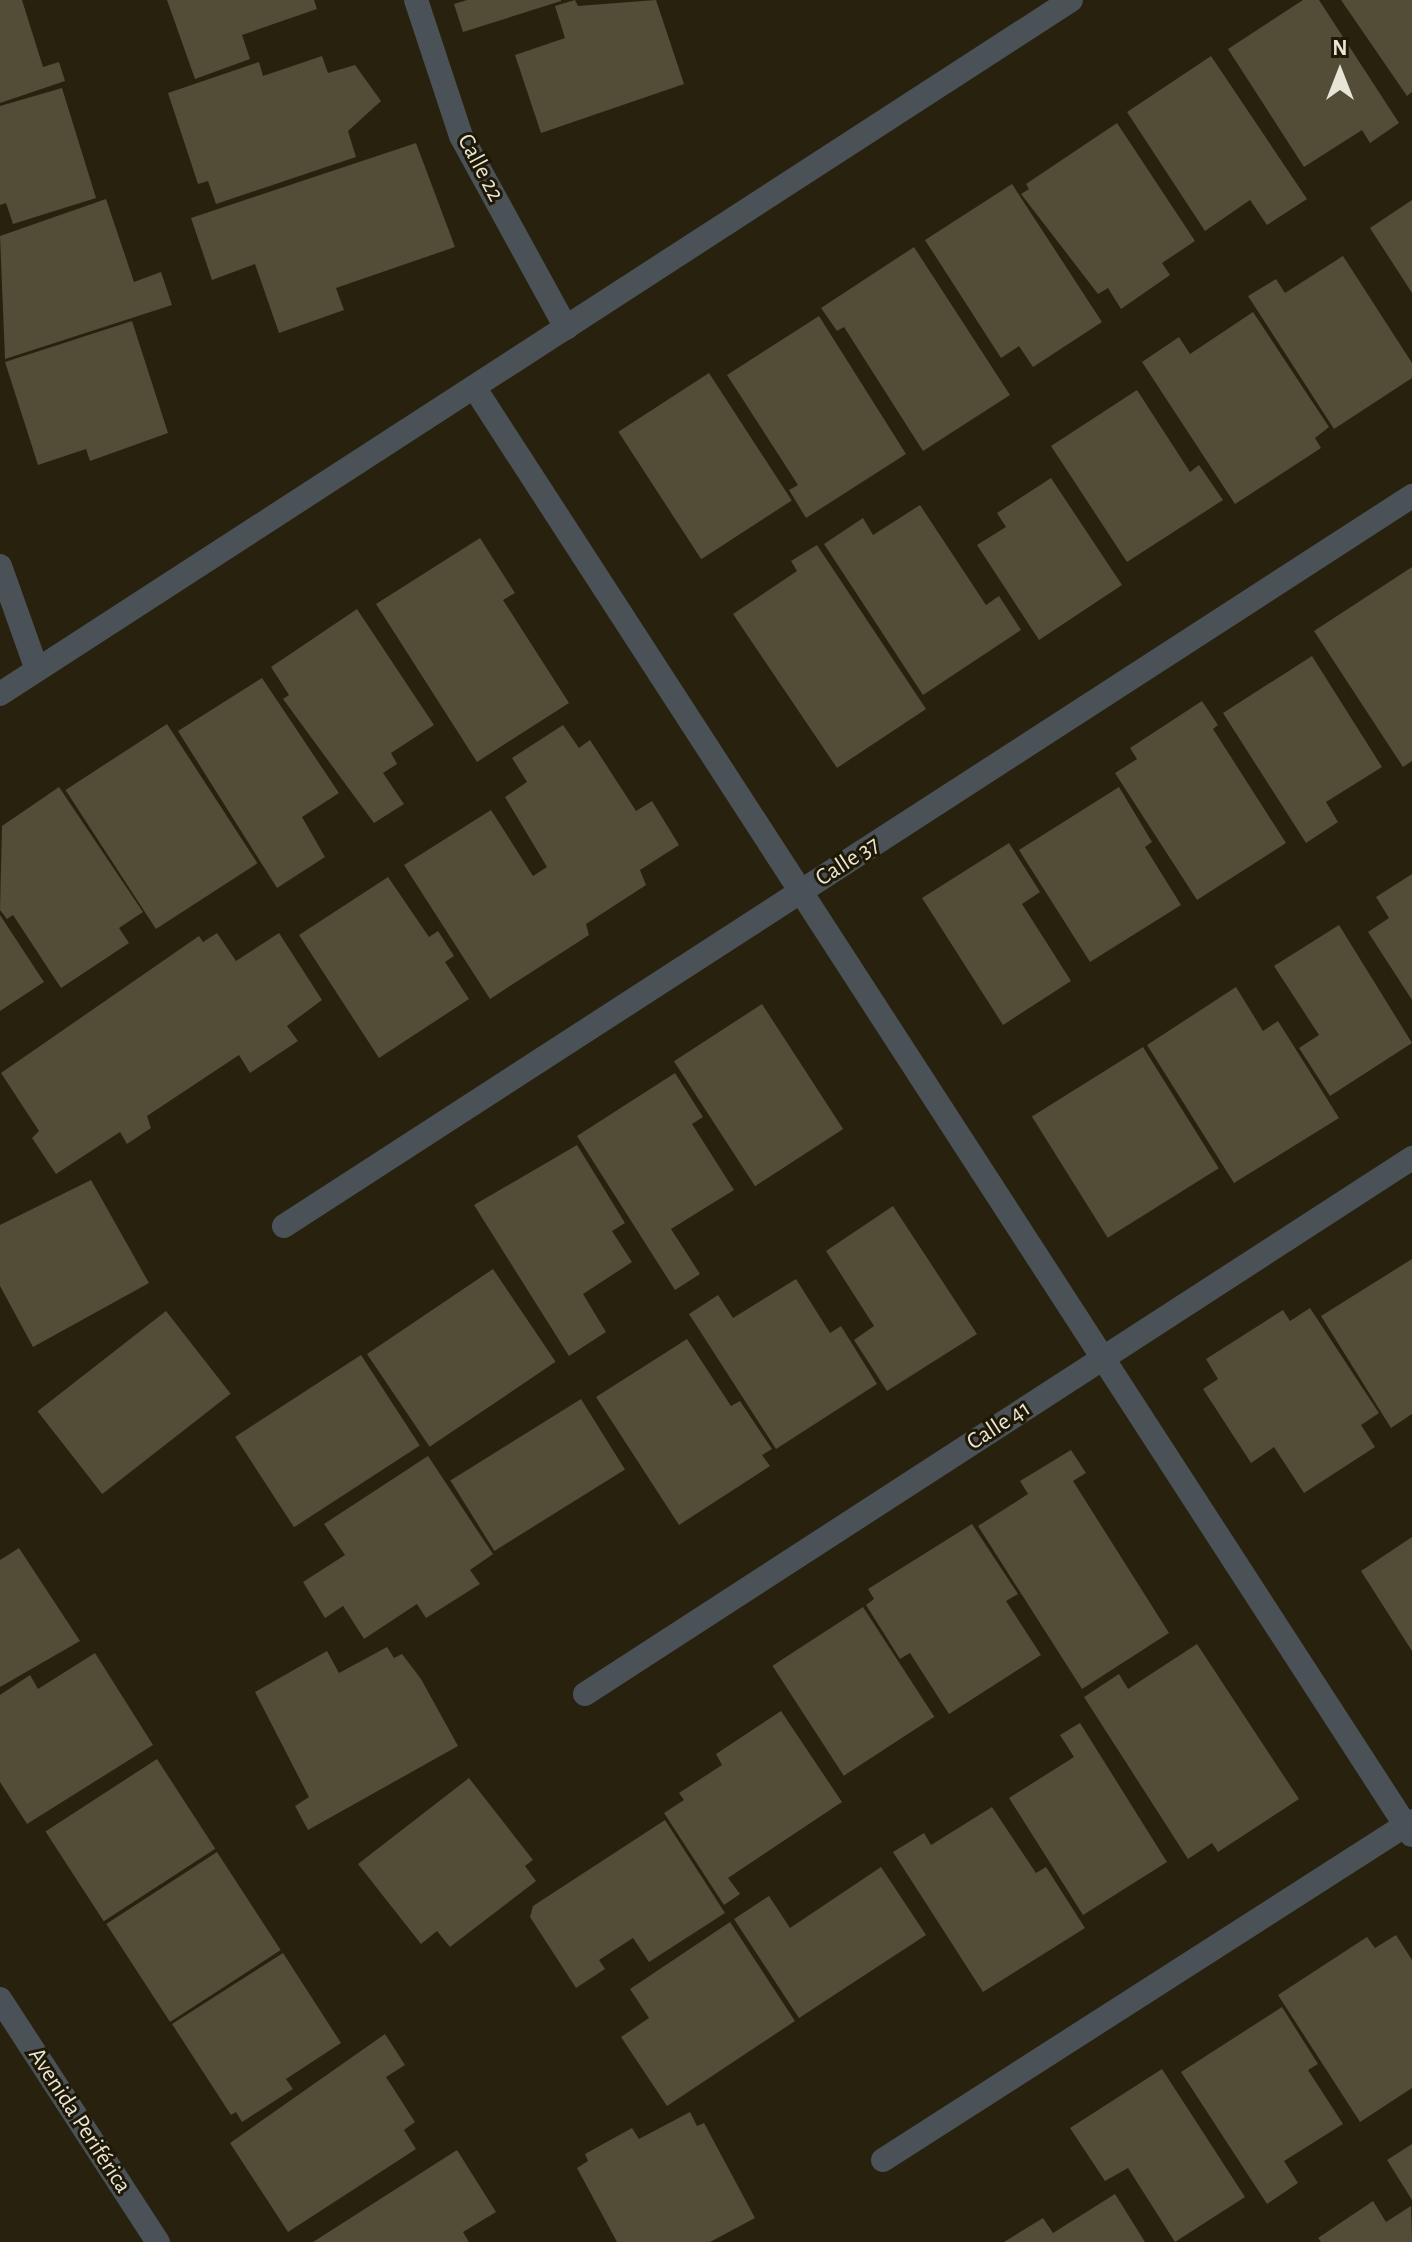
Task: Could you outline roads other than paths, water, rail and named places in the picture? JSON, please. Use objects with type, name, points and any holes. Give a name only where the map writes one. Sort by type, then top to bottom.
[{"type":"street","name":"Calle 22","points":[[416,0],[461,136],[566,328]]},
{"type":"street","points":[[0,694],[1071,0]]},
{"type":"street","points":[[474,387],[1410,1827],[883,2160]]},
{"type":"street","name":"Calle 37","points":[[284,1226],[1412,496]]},
{"type":"street","points":[[0,566],[37,670]]},
{"type":"street","name":"Calle 41","points":[[585,1694],[1412,1158]]},
{"type":"street","name":"Avenida Periférica","points":[[0,1999],[158,2242]]}]
